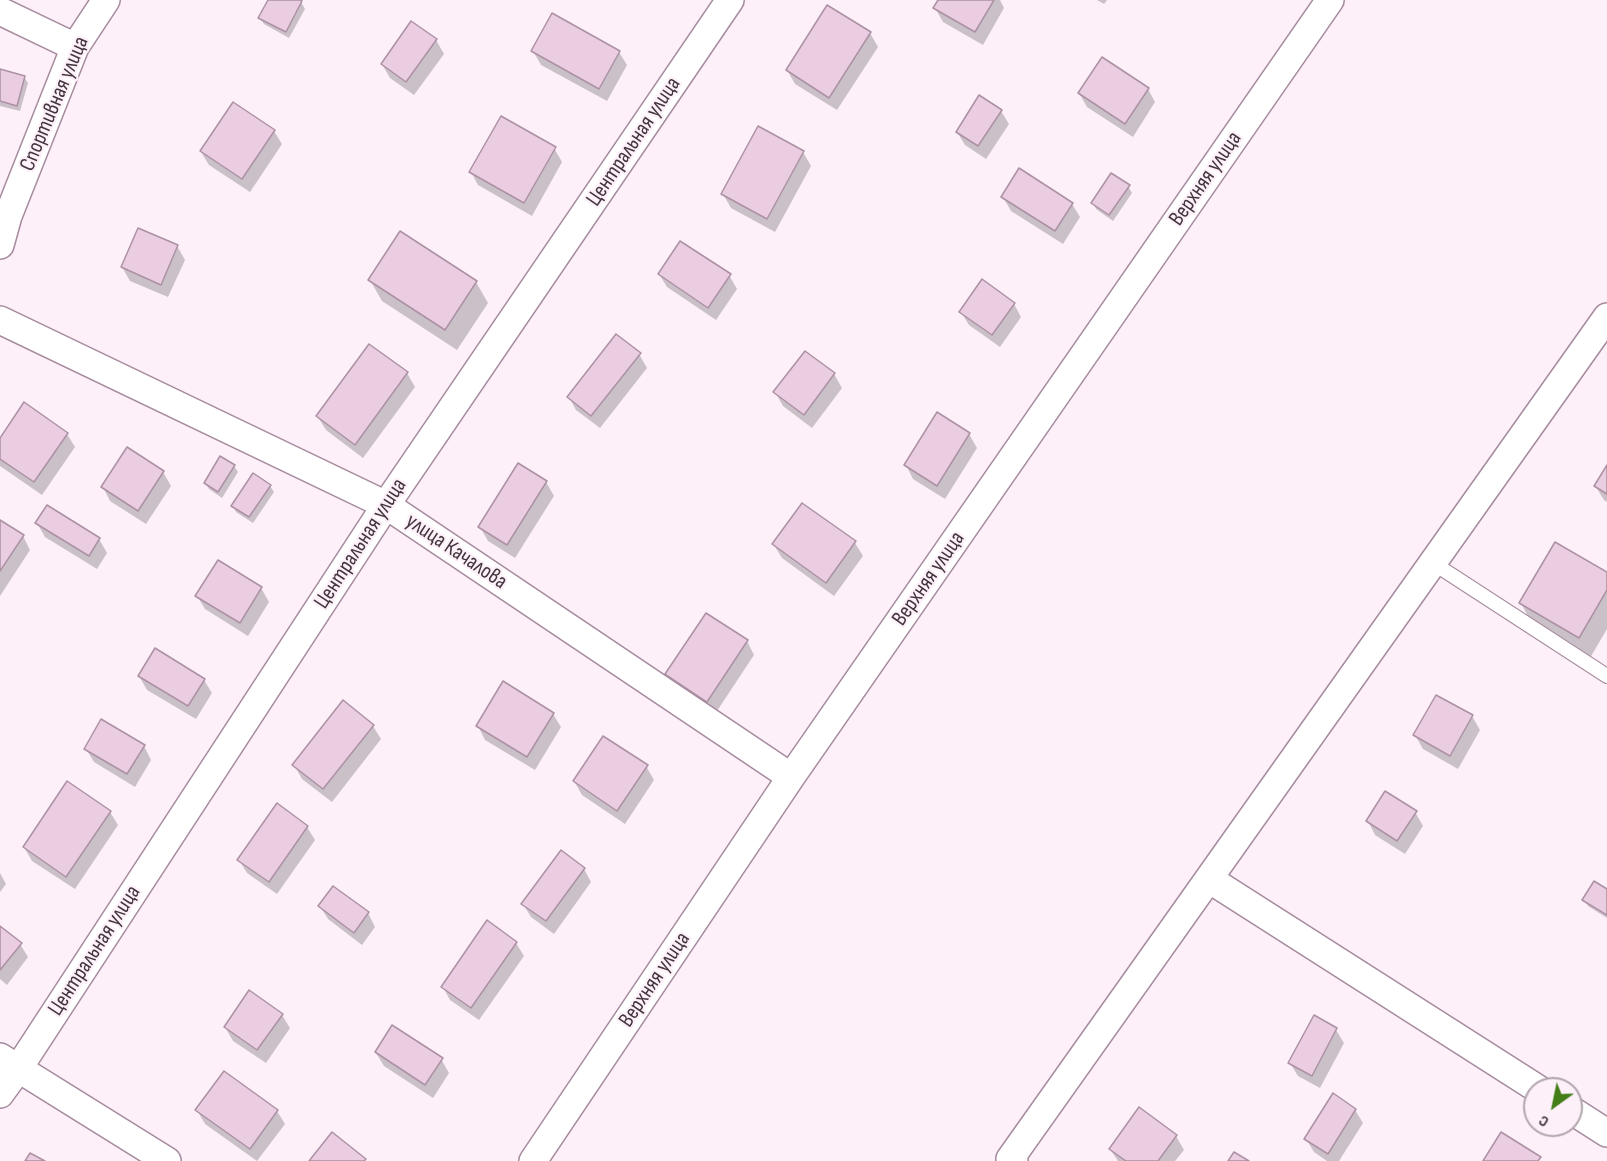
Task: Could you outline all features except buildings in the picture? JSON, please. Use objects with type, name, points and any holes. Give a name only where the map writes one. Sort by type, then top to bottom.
[{"type":"street","name":"Спортивная улица","points":[[0,245],[8,216],[75,47],[106,0]]},
{"type":"street","name":"Центральная улица","points":[[0,1094],[9,1063],[730,0]]},
{"type":"street","name":"Верхняя улица","points":[[533,1161],[791,777],[1330,0]]},
{"type":"street","points":[[0,11],[75,47]]},
{"type":"street","points":[[1014,1161],[1010,1159],[1607,317]]},
{"type":"street","name":"улица Качалова","points":[[0,320],[386,505],[791,777]]},
{"type":"street","points":[[1209,879],[1523,1079]]},
{"type":"street","points":[[9,1063],[167,1161]]},
{"type":"street","points":[[1583,1118],[1607,1133]]},
{"type":"lane","points":[[1433,563],[1607,676]]}]
